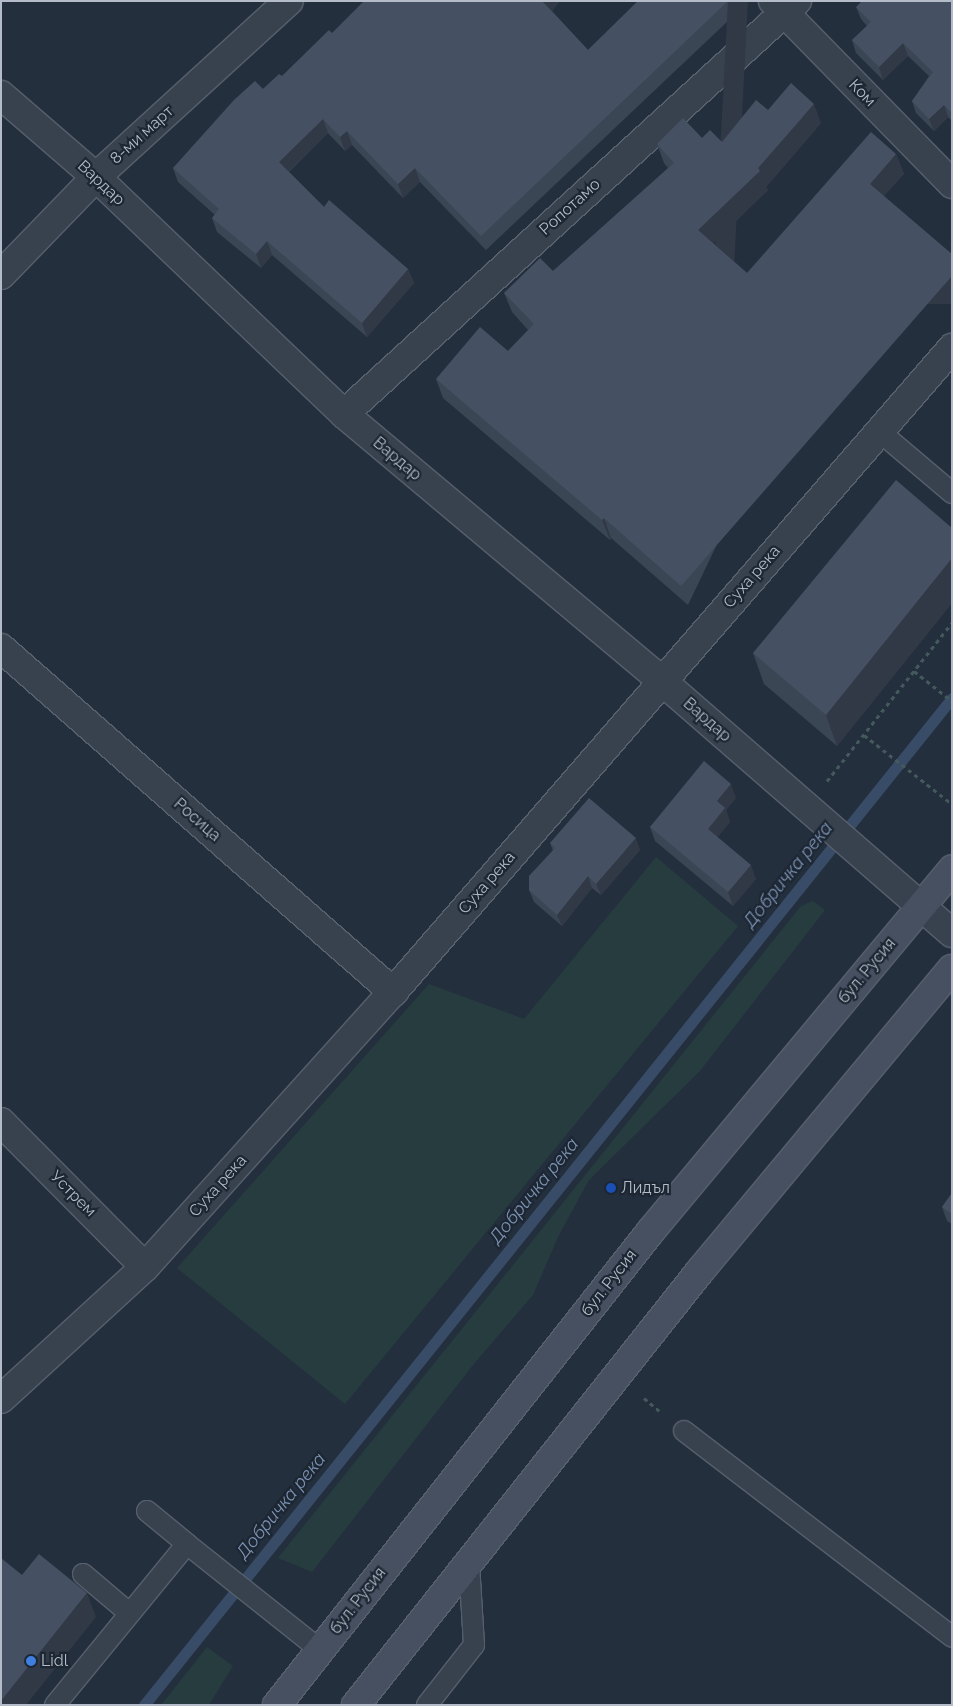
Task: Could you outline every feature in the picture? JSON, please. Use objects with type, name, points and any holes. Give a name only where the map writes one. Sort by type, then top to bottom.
[{"type":"main road","name":"бул. Русия","points":[[277,1705],[650,1232],[952,869]]},
{"type":"main road","points":[[356,1705],[706,1264],[952,969]]},
{"type":"street","name":"8-ми март","points":[[1,275],[96,177],[289,1]]},
{"type":"street","name":"Ком","points":[[785,5],[952,184]]},
{"type":"street","name":"Ропотамо","points":[[344,414],[785,5]]},
{"type":"street","name":"Вардар","points":[[1,95],[96,177],[344,414],[662,681],[922,905]]},
{"type":"street","name":"Суха река","points":[[1,1399],[145,1267],[393,992],[952,348]]},
{"type":"street","name":"Росица","points":[[1,648],[393,992]]},
{"type":"street","points":[[922,905],[952,933]]},
{"type":"street","name":"Устрем","points":[[1,1122],[145,1267]]},
{"type":"lane","points":[[879,431],[952,493]]},
{"type":"lane","points":[[684,1431],[952,1637]]},
{"type":"lane","points":[[147,1511],[217,1571],[320,1649]]},
{"type":"lane","points":[[55,1705],[128,1612],[187,1544]]},
{"type":"lane","points":[[427,1705],[474,1645],[469,1563]]},
{"type":"lane","points":[[83,1574],[128,1612]]},
{"type":"path","points":[[807,807],[952,623]]},
{"type":"path","points":[[914,671],[952,701]]},
{"type":"path","points":[[864,735],[952,804]]},
{"type":"path","points":[[618,1375],[684,1431]]},
{"type":"green space","points":[[656,857],[738,926],[345,1404],[177,1268],[429,984],[524,1019]]},
{"type":"green space","points":[[813,901],[825,910],[700,1071],[589,1180],[559,1235],[533,1295],[473,1365],[312,1572],[278,1558],[801,906]]},
{"type":"green space","points":[[207,1647],[233,1666],[209,1705],[161,1705]]},
{"type":"building","points":[[364,1],[544,1],[588,50],[638,1],[728,1],[481,236],[415,168],[398,184],[347,131],[340,137],[323,119],[279,162],[324,207],[329,200],[408,269],[362,323],[267,241],[256,254],[212,218],[219,209],[173,168],[234,100],[255,81],[263,89],[279,74],[282,76],[329,30],[332,33]]},
{"type":"building","points":[[862,1],[952,1],[952,113],[944,105],[929,119],[912,101],[933,72],[903,43],[879,67],[852,40],[871,22],[856,7]]},
{"type":"building","points":[[791,83],[814,104],[758,168],[760,171],[698,230],[747,273],[871,132],[896,154],[870,184],[952,254],[952,276],[681,586],[604,518],[602,520],[436,379],[480,327],[508,351],[534,324],[504,293],[540,258],[553,271],[674,163],[657,144],[683,118],[702,138],[710,130],[722,142],[756,100],[768,110]]},
{"type":"building","points":[[896,480],[952,528],[952,558],[826,715],[753,653]]},
{"type":"building","points":[[704,761],[731,784],[717,801],[725,808],[708,829],[751,865],[728,892],[650,827]]},
{"type":"building","points":[[589,798],[636,838],[596,884],[588,876],[557,915],[529,890],[529,876],[555,848],[550,843]]},
{"type":"building","points":[[952,1193],[952,1214],[942,1207]]},
{"type":"building","name":"Lidl","points":[[39,1554],[87,1593],[1,1701],[1,1558],[22,1575]]},
{"type":"waterway","name":"Добричка река","points":[[144,1705],[952,698]]},
{"type":"place","name":"Лидъл","points":[[611,1188]]},
{"type":"place","name":"Lidl","points":[[31,1661]]}]
